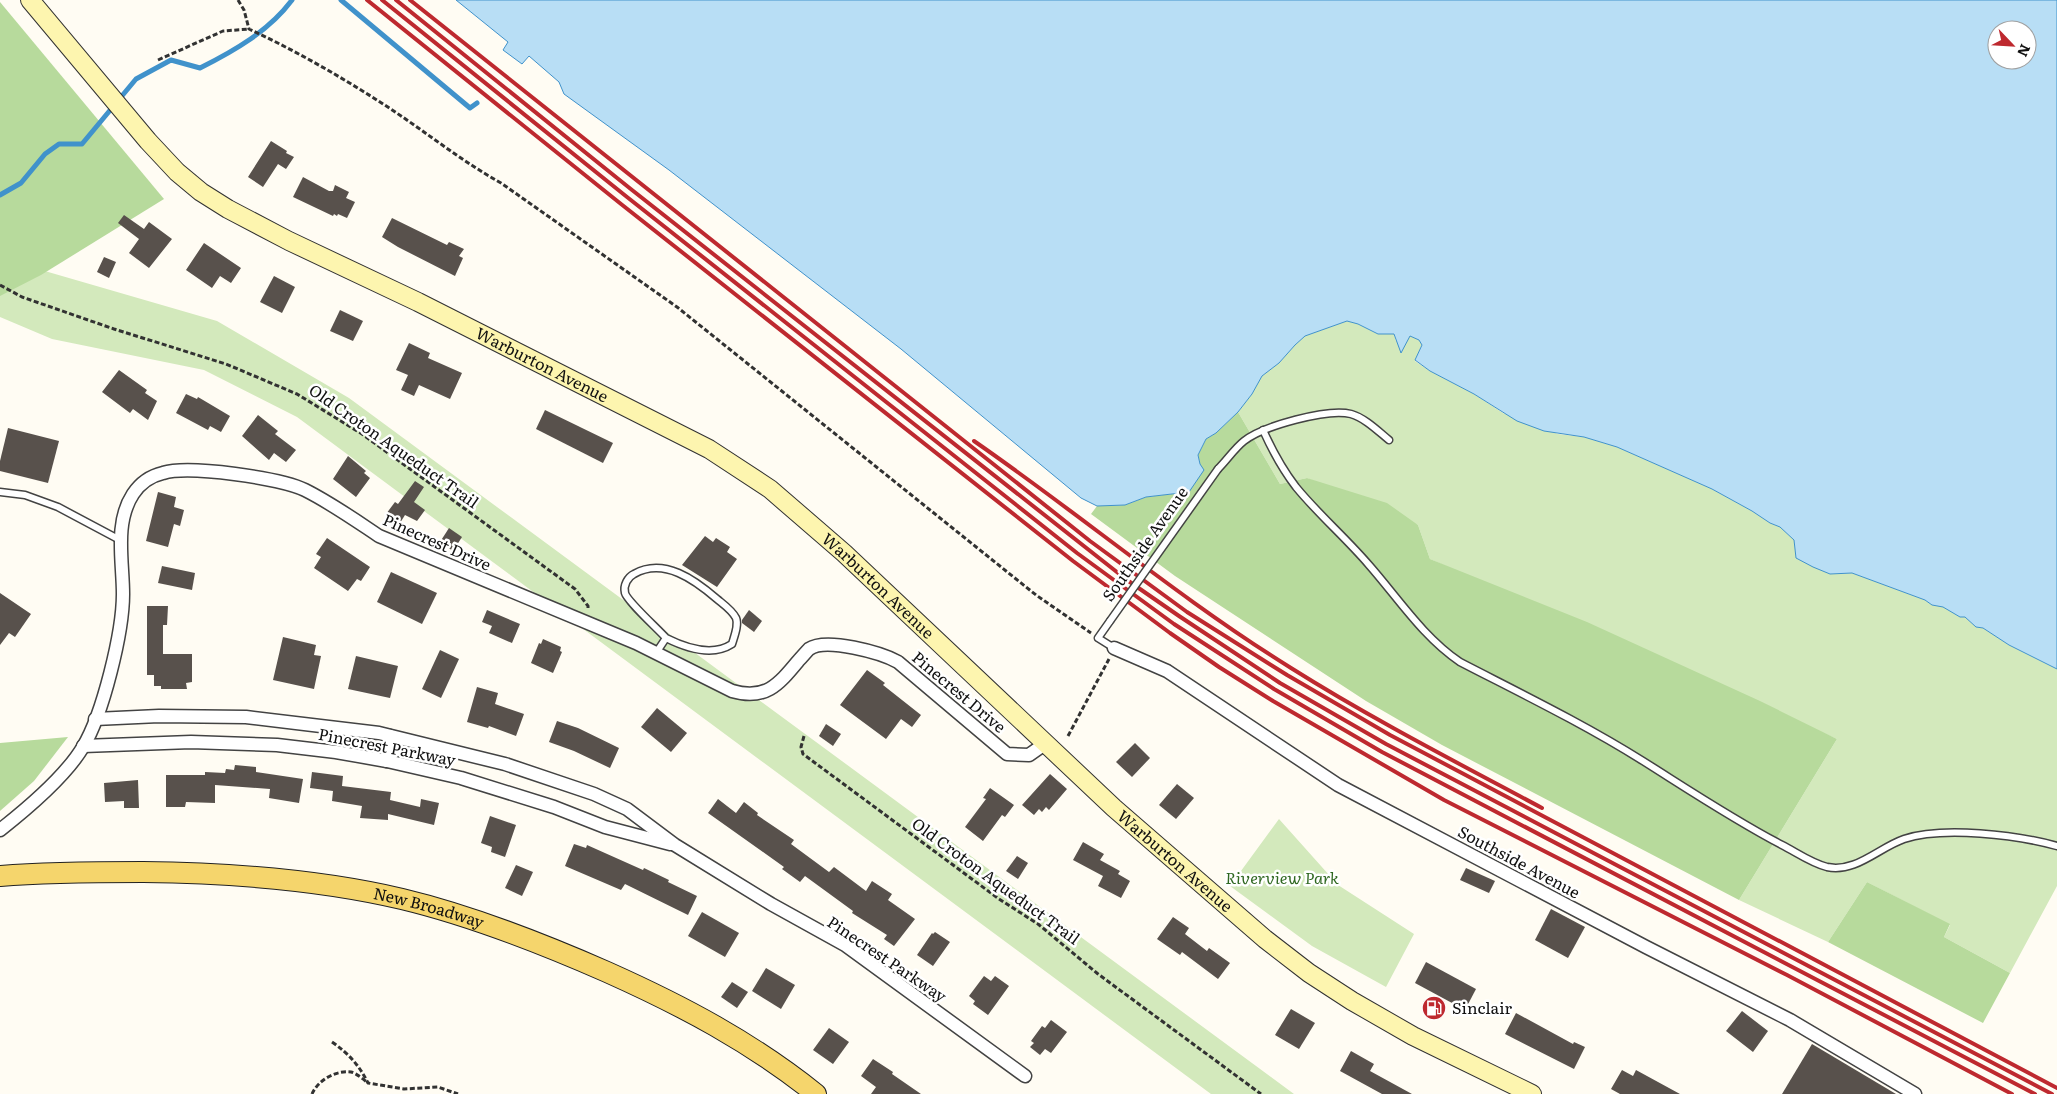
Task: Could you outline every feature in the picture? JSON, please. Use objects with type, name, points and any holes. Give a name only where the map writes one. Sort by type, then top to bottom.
[{"type":"main road","name":"New Broadway","points":[[0,876],[82,872],[240,875],[308,882],[403,899],[506,931],[643,988],[727,1032],[775,1063],[816,1094]]},
{"type":"street","name":"Warburton Avenue","points":[[30,0],[167,161],[201,192],[228,209],[288,241],[418,302],[709,449],[762,484],[844,553],[1114,808],[1265,939],[1309,973],[1352,1001],[1413,1036],[1532,1094]]},
{"type":"street","name":"Pinecrest Drive","points":[[0,830],[59,776],[83,746],[100,707],[117,641],[123,603],[123,564],[120,540],[124,517],[132,494],[144,480],[164,472],[196,470],[273,481],[303,489],[346,513],[379,536],[656,653],[717,684],[745,695],[766,692],[779,683],[810,649],[822,645],[839,645],[889,657],[909,669],[1007,754],[1029,755],[1046,743]]},
{"type":"street","name":"Southside Avenue","points":[[1114,648],[1167,671],[1338,785],[1611,929],[1790,1020],[1916,1094]]},
{"type":"street","name":"Pinecrest Parkway","points":[[95,719],[159,716],[246,717],[379,733],[505,764],[594,794],[627,809],[675,845],[771,904],[844,945],[1025,1076]]},
{"type":"street","points":[[386,761],[390,736]]},
{"type":"street","name":"Pinecrest Parkway","points":[[83,746],[190,742],[276,745],[386,761],[461,778],[554,807],[605,827],[675,845]]},
{"type":"lane","name":"Southside Avenue","points":[[1098,638],[1218,469],[1244,441],[1264,430],[1313,416],[1337,413],[1351,414],[1389,440]]},
{"type":"lane","points":[[1264,430],[1272,448],[1295,486],[1368,563],[1427,634],[1444,651],[1460,662],[1585,726],[1720,811],[1796,853],[1826,866],[1836,867],[1856,864],[1905,839],[1926,835],[1986,834],[2044,842],[2057,846]]},
{"type":"lane","points":[[0,492],[25,496],[58,507],[120,540]]},
{"type":"lane","points":[[660,568],[674,571],[703,587],[728,608],[736,618],[732,644],[723,650],[696,649],[666,638],[625,594],[625,585],[629,576],[641,570],[660,568]]},
{"type":"lane","points":[[656,653],[666,638]]},
{"type":"lane","points":[[1098,638],[1114,648]]},
{"type":"path","points":[[238,0],[244,10],[249,29]]},
{"type":"path","points":[[158,60],[223,31],[249,29],[303,55],[380,102],[472,167],[501,182],[677,307],[1036,595],[1098,638]]},
{"type":"path","name":"Old Croton Aqueduct Trail","points":[[0,284],[22,297],[114,330],[226,364],[297,394],[362,434],[575,589],[588,606],[589,613],[598,628]]},
{"type":"path","points":[[1068,736],[1103,670]]},
{"type":"path","name":"Old Croton Aqueduct Trail","points":[[804,736],[801,747],[803,754],[999,899],[1038,924],[1098,974],[1261,1094]]},
{"type":"path","points":[[332,1042],[346,1052],[360,1066],[368,1083]]},
{"type":"path","points":[[312,1094],[315,1086],[334,1073],[352,1072],[368,1083],[404,1089],[438,1087],[458,1094]]},
{"type":"green space","points":[[0,2],[164,199],[41,275],[0,296]]},
{"type":"green space","points":[[0,258],[217,321],[349,398],[1294,1094],[1211,1094],[297,417],[204,370],[52,339],[0,317]]},
{"type":"green space","points":[[1347,321],[1378,334],[1394,334],[1396,341],[1410,336],[1419,340],[1422,344],[1415,361],[1474,394],[1503,413],[1558,434],[1584,437],[1617,447],[1712,489],[1780,527],[1794,540],[1796,557],[1830,574],[1852,573],[1925,600],[1932,605],[1942,606],[1960,617],[1965,617],[1976,627],[1983,628],[2009,645],[2057,669],[2057,886],[2010,973],[1944,937],[1950,925],[1867,882],[1828,942],[1739,900],[1837,739],[1430,559],[1418,525],[1307,478],[1280,484],[1238,412],[1252,394],[1262,376],[1279,363],[1305,336]]},
{"type":"green space","points":[[1238,412],[1280,484],[1307,478],[1387,503],[1418,525],[1430,559],[1587,622],[1760,701],[1837,739],[1739,900],[1442,745],[1366,701],[1175,576],[1091,514],[1097,506],[1125,505],[1146,497],[1189,492],[1200,464],[1198,455],[1206,439],[1216,433]]},
{"type":"green space","points":[[68,737],[34,781],[0,811],[0,743]]},
{"type":"green space","name":"Riverview Park","points":[[1279,819],[1338,885],[1414,934],[1386,987],[1312,946],[1230,886]]},
{"type":"green space","points":[[1867,882],[1950,924],[1944,937],[2010,973],[1983,1023],[1828,942]]},
{"type":"water","points":[[456,0],[2057,0],[2057,669],[2009,645],[1983,628],[1976,627],[1965,617],[1960,617],[1943,607],[1932,605],[1925,600],[1852,573],[1830,574],[1813,567],[1796,558],[1794,540],[1780,527],[1712,489],[1617,447],[1584,437],[1544,431],[1517,421],[1474,394],[1430,371],[1415,360],[1422,345],[1419,340],[1410,336],[1401,353],[1394,334],[1378,334],[1347,321],[1305,336],[1279,363],[1262,376],[1252,394],[1238,412],[1216,433],[1206,439],[1198,455],[1204,470],[1189,492],[1146,497],[1125,505],[1097,506],[1081,498],[901,349],[669,170],[564,94],[559,82],[529,56],[522,64],[503,50],[508,42]]},
{"type":"building","points":[[271,141],[294,157],[286,169],[278,164],[263,187],[248,177]]},
{"type":"building","points":[[303,177],[329,191],[333,191],[335,185],[349,192],[346,198],[355,202],[347,218],[338,214],[333,216],[293,197]]},
{"type":"building","points":[[124,215],[144,229],[149,222],[172,239],[149,268],[129,253],[139,239],[118,223]]},
{"type":"building","points":[[392,218],[447,245],[449,242],[464,249],[459,256],[463,258],[455,276],[382,237]]},
{"type":"building","points":[[204,243],[241,268],[231,283],[220,276],[212,288],[186,270]]},
{"type":"building","points":[[104,257],[116,262],[109,278],[97,272]]},
{"type":"building","points":[[274,276],[295,287],[282,313],[260,302]]},
{"type":"building","points":[[340,310],[363,321],[353,341],[330,331]]},
{"type":"building","points":[[409,343],[430,353],[428,358],[462,373],[450,399],[419,385],[414,396],[401,390],[408,375],[396,370]]},
{"type":"building","points":[[119,370],[147,390],[145,393],[157,401],[148,420],[133,409],[130,413],[102,392]]},
{"type":"building","points":[[186,394],[197,399],[198,397],[230,416],[221,432],[210,426],[208,430],[176,413]]},
{"type":"building","points":[[545,410],[613,443],[603,463],[536,429]]},
{"type":"building","points":[[258,415],[278,431],[275,434],[296,450],[286,462],[274,453],[269,460],[242,436]]},
{"type":"building","points":[[8,428],[59,441],[48,483],[0,471],[0,461]]},
{"type":"building","points":[[348,456],[366,471],[364,473],[370,478],[356,497],[333,479]]},
{"type":"building","points":[[415,481],[424,487],[414,502],[425,510],[417,521],[405,515],[400,523],[386,514],[395,502],[398,504]]},
{"type":"building","points":[[158,492],[176,497],[174,507],[184,510],[180,526],[174,524],[168,547],[146,541]]},
{"type":"building","points":[[449,528],[462,537],[453,551],[440,542]]},
{"type":"building","points":[[705,536],[713,542],[716,538],[730,547],[727,552],[737,559],[717,587],[682,565]]},
{"type":"building","points":[[327,538],[370,567],[361,581],[357,579],[348,591],[314,568],[321,557],[316,554]]},
{"type":"building","points":[[162,566],[195,573],[192,590],[158,583]]},
{"type":"building","points":[[391,572],[437,593],[422,624],[377,602]]},
{"type":"building","points":[[0,593],[31,614],[15,637],[9,633],[0,645]]},
{"type":"building","points":[[147,606],[168,606],[167,625],[163,625],[163,654],[192,654],[192,682],[186,683],[187,689],[161,689],[161,686],[154,686],[154,675],[147,675]]},
{"type":"building","points":[[487,610],[520,624],[512,643],[489,633],[492,626],[482,622]]},
{"type":"building","points":[[749,610],[762,621],[754,632],[742,623]]},
{"type":"building","points":[[283,637],[316,645],[314,655],[321,656],[314,689],[273,680]]},
{"type":"building","points":[[543,639],[561,647],[560,651],[562,652],[553,673],[531,663],[539,643],[541,644]]},
{"type":"building","points":[[440,650],[459,659],[441,698],[422,689]]},
{"type":"building","points":[[356,656],[398,666],[390,698],[348,689]]},
{"type":"building","points":[[867,670],[885,683],[883,685],[921,715],[912,727],[901,719],[886,739],[840,705]]},
{"type":"building","points":[[477,687],[498,693],[495,704],[524,714],[516,736],[489,726],[488,728],[467,722]]},
{"type":"building","points":[[657,708],[687,733],[671,752],[641,727]]},
{"type":"building","points":[[557,721],[578,728],[619,748],[610,768],[574,751],[549,742]]},
{"type":"building","points":[[826,724],[841,734],[833,746],[819,736]]},
{"type":"building","points":[[1135,743],[1150,758],[1132,777],[1116,762]]},
{"type":"building","points":[[235,765],[256,767],[256,772],[303,779],[299,803],[269,798],[270,789],[215,785],[215,803],[186,802],[185,807],[166,807],[166,775],[205,775],[205,772],[225,773],[226,769],[234,770]]},
{"type":"building","points":[[312,772],[343,776],[342,786],[391,792],[390,800],[420,807],[421,799],[439,803],[434,825],[388,814],[388,820],[360,818],[362,806],[332,801],[333,791],[310,788]]},
{"type":"building","points":[[1050,774],[1067,789],[1049,810],[1046,807],[1042,812],[1039,809],[1034,815],[1022,805]]},
{"type":"building","points":[[138,780],[139,808],[124,808],[124,801],[105,802],[104,783]]},
{"type":"building","points":[[1177,784],[1194,798],[1176,819],[1159,805]]},
{"type":"building","points":[[990,788],[1014,805],[1005,817],[1002,815],[983,841],[965,827],[986,799],[983,798]]},
{"type":"building","points":[[718,799],[736,813],[744,802],[758,813],[757,815],[794,840],[791,844],[829,872],[834,867],[866,891],[872,881],[892,894],[888,900],[915,919],[894,946],[884,939],[887,935],[852,913],[853,911],[805,876],[800,882],[782,869],[784,867],[708,813]]},
{"type":"building","points":[[490,816],[516,825],[505,857],[491,852],[492,847],[481,843]]},
{"type":"building","points":[[1083,842],[1104,854],[1100,860],[1120,871],[1118,874],[1130,881],[1121,898],[1098,886],[1103,876],[1073,860]]},
{"type":"building","points":[[574,844],[586,848],[587,845],[643,870],[644,868],[697,896],[688,915],[625,884],[621,890],[565,866]]},
{"type":"building","points":[[1017,856],[1028,863],[1018,879],[1006,871]]},
{"type":"building","points":[[516,865],[533,872],[522,896],[505,888]]},
{"type":"building","points":[[1466,868],[1495,881],[1489,893],[1460,880]]},
{"type":"building","points":[[1551,909],[1585,927],[1568,958],[1535,940]]},
{"type":"building","points":[[702,912],[739,933],[725,957],[688,936]]},
{"type":"building","points":[[1173,917],[1189,928],[1185,934],[1207,951],[1209,948],[1230,963],[1218,979],[1182,952],[1180,955],[1157,939]]},
{"type":"building","points":[[935,932],[950,942],[933,966],[917,955],[932,933]]},
{"type":"building","points":[[1426,962],[1476,989],[1465,1010],[1415,983]]},
{"type":"building","points":[[766,968],[795,985],[781,1009],[752,991]]},
{"type":"building","points":[[984,976],[991,981],[995,976],[1009,986],[988,1015],[973,1004],[975,1001],[969,996]]},
{"type":"building","points":[[732,982],[748,992],[737,1008],[721,997]]},
{"type":"building","points":[[1291,1009],[1315,1023],[1299,1049],[1275,1035]]},
{"type":"building","points":[[1742,1011],[1768,1031],[1753,1052],[1726,1031]]},
{"type":"building","points":[[1516,1013],[1573,1044],[1574,1042],[1585,1047],[1574,1069],[1505,1034]]},
{"type":"building","points":[[1051,1020],[1067,1032],[1051,1053],[1045,1049],[1040,1055],[1030,1047],[1034,1043],[1031,1041],[1042,1026],[1045,1028]]},
{"type":"building","points":[[829,1028],[849,1042],[833,1064],[813,1050]]},
{"type":"building","points":[[1812,1044],[1896,1094],[1782,1094]]},
{"type":"building","points":[[1351,1051],[1374,1064],[1370,1071],[1412,1094],[1382,1094],[1340,1071]]},
{"type":"building","points":[[873,1059],[921,1094],[871,1094],[876,1087],[861,1076]]},
{"type":"building","points":[[1622,1070],[1633,1076],[1636,1070],[1680,1094],[1620,1094],[1611,1089]]},
{"type":"waterway","points":[[0,195],[21,183],[45,154],[59,144],[82,144],[136,79],[171,60],[200,68],[225,55],[262,31],[292,0]]},
{"type":"waterway","points":[[341,0],[470,108],[477,103]]},
{"type":"railway","points":[[367,0],[621,204],[1073,561],[1219,667],[1273,701],[1444,800],[1787,975],[2012,1094]]},
{"type":"railway","points":[[382,0],[627,197],[1077,553],[1174,624],[1274,689],[1382,752],[2035,1094]]},
{"type":"railway","points":[[396,0],[632,190],[1127,580],[1280,683],[1386,744],[2052,1094]]},
{"type":"railway","points":[[410,0],[1090,541],[1187,612],[1287,675],[1390,735],[2057,1088]]},
{"type":"railway","points":[[974,441],[1210,614],[1291,668],[1415,740],[1542,808]]},
{"type":"place","name":"Sinclair","points":[[1434,1008]]}]
